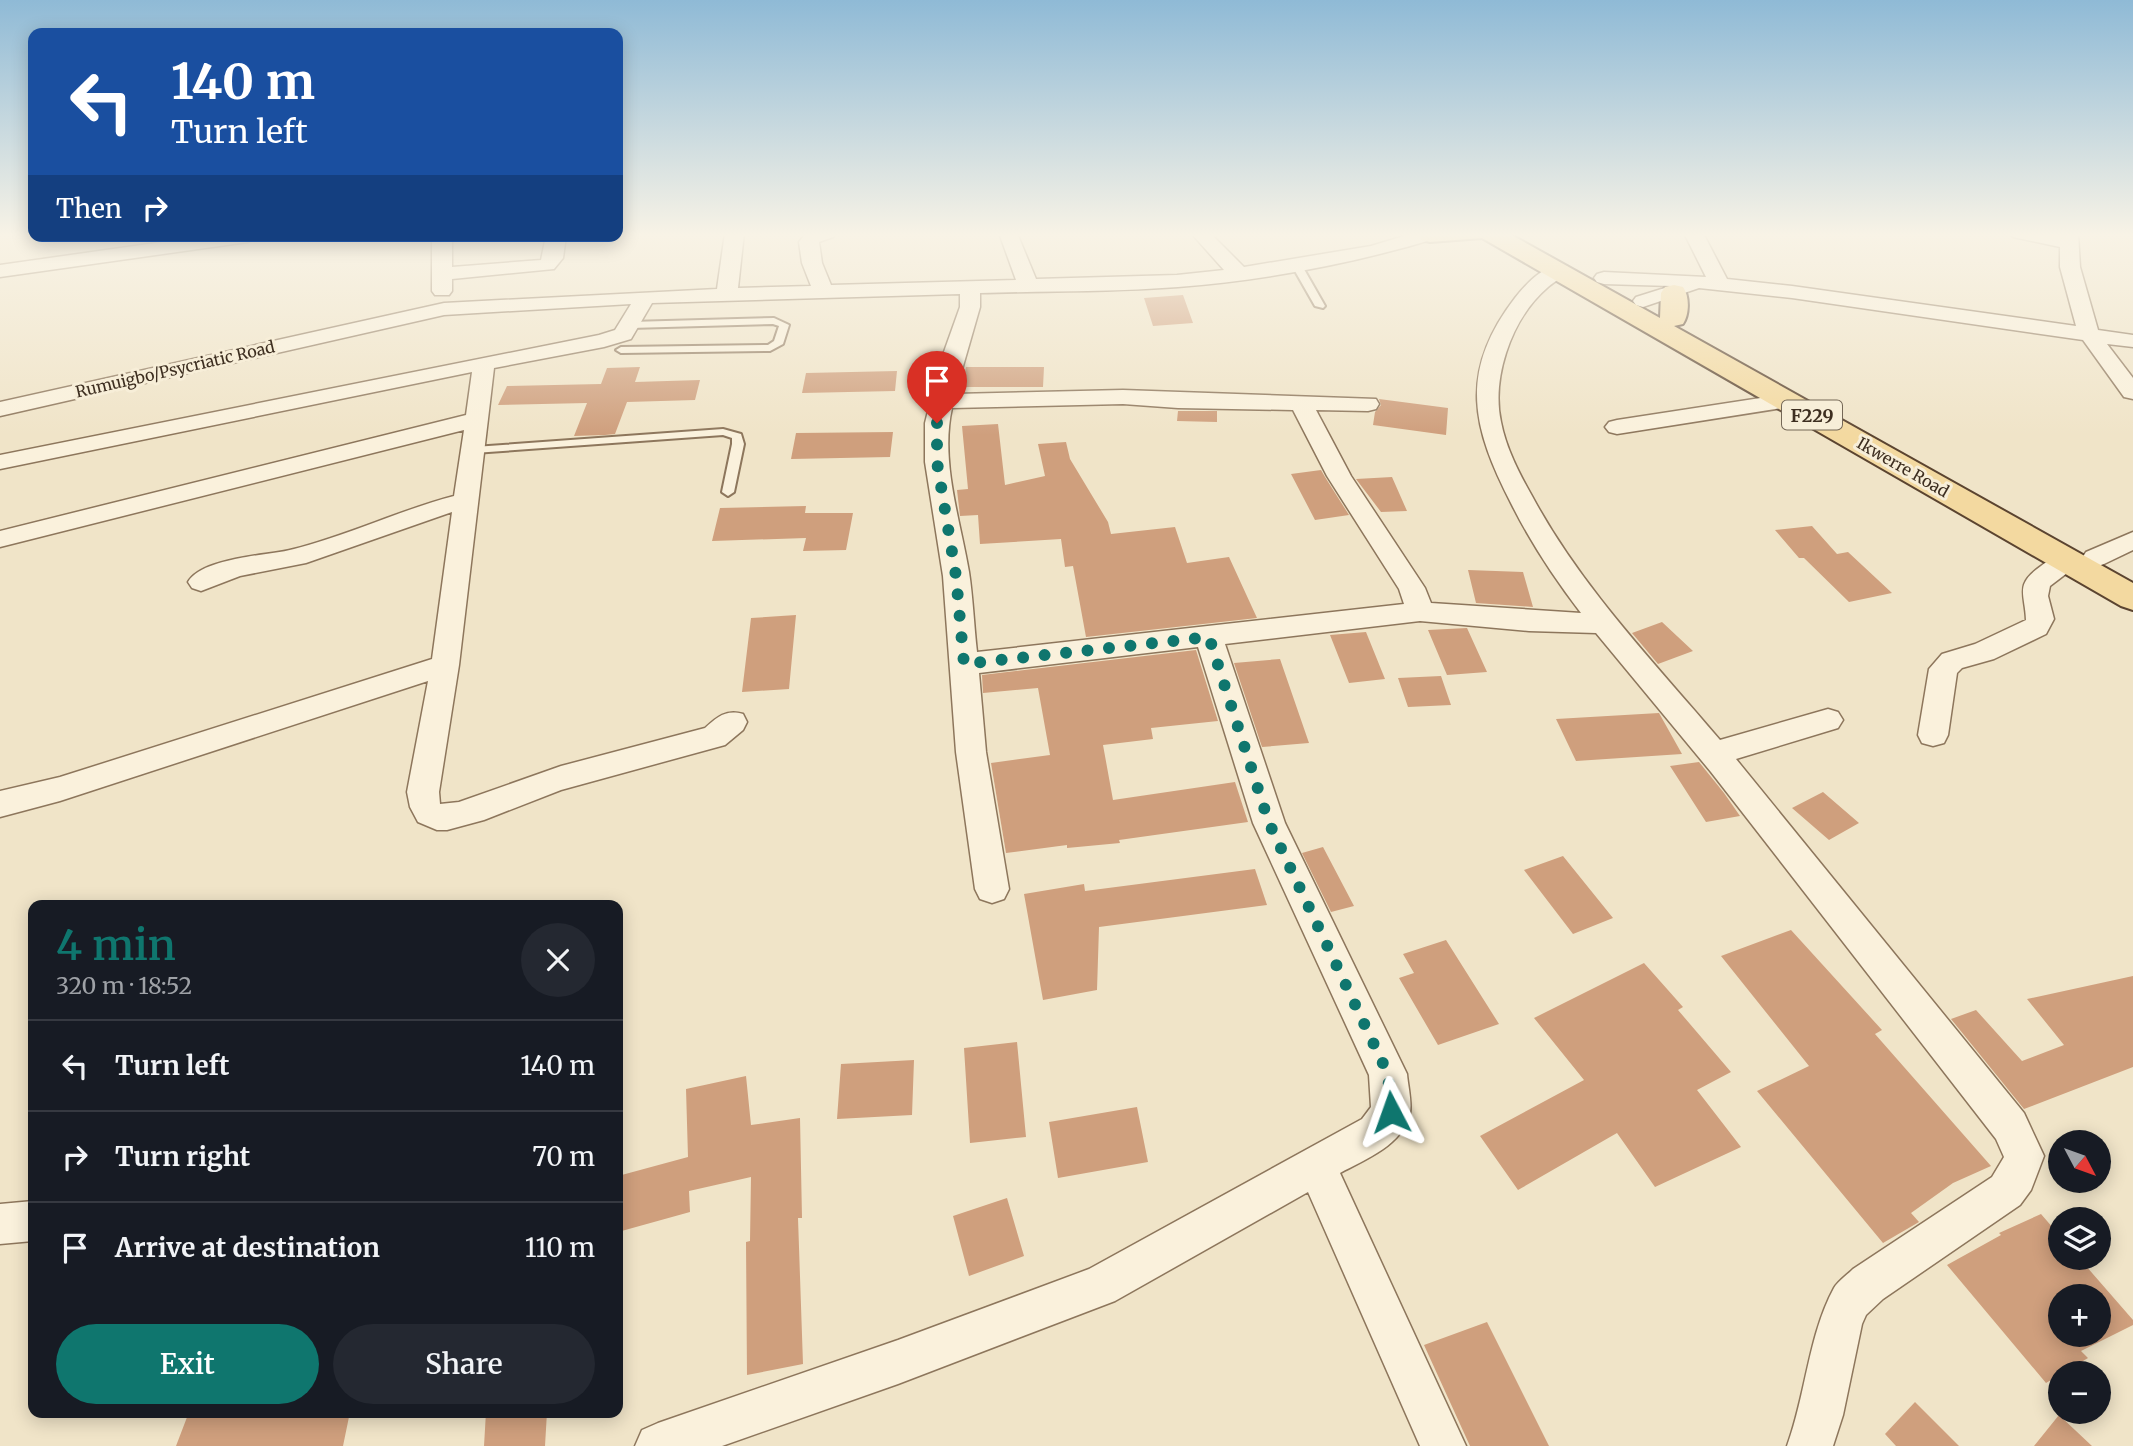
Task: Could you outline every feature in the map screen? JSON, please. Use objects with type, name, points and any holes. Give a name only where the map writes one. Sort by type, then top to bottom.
[{"type":"main road","name":"Ikwerre Road","points":[[1612,300],[1787,401],[2080,559],[2133,579]]},
{"type":"main road","name":"Ikwerre Road","points":[[1642,300],[1674,306],[2080,559],[2133,598]]},
{"type":"street","points":[[443,300],[444,309]]},
{"type":"street","name":"Rumuigbo/Psycriatic Road","points":[[0,409],[444,309],[587,300]]},
{"type":"street","points":[[0,462],[484,363],[604,341],[623,342],[643,300]]},
{"type":"street","points":[[970,300],[937,423],[937,462],[956,576],[971,752],[992,889]]},
{"type":"street","points":[[1523,300],[1504,327],[1489,383],[1488,415],[1504,465],[1534,527],[1601,623],[1714,754],[2010,1126],[2024,1156],[2017,1176],[2006,1191],[1868,1284],[1850,1301],[1841,1324],[1821,1415],[1810,1446]]},
{"type":"street","points":[[1674,306],[1683,300]]},
{"type":"street","points":[[1863,300],[2133,341]]},
{"type":"street","points":[[2079,300],[2088,334],[2132,392]]},
{"type":"street","points":[[484,363],[445,665],[423,792],[425,808],[429,814],[438,817],[457,815],[566,777],[714,737],[724,732],[732,722]]},
{"type":"street","points":[[945,401],[1123,397],[1178,401],[1368,404]]},
{"type":"street","points":[[1617,427],[1787,401]]},
{"type":"street","points":[[1300,402],[1339,476],[1412,588],[1420,612]]},
{"type":"street","points":[[0,539],[478,419]]},
{"type":"street","points":[[201,582],[234,568],[305,554],[381,530],[419,513],[468,500]]},
{"type":"street","points":[[1933,734],[1943,669],[1952,661],[1984,652],[2036,627],[2040,619],[2035,596],[2037,582],[2080,559],[2133,540]]},
{"type":"street","points":[[964,664],[1420,612],[1529,621],[1601,623]]},
{"type":"street","points":[[659,1446],[898,1362],[1100,1286],[1376,1132],[1391,1112],[1388,1074],[1269,823],[1209,637]]},
{"type":"street","points":[[0,804],[60,789],[445,665]]},
{"type":"street","points":[[1714,754],[1828,720]]},
{"type":"street","points":[[1317,1167],[1443,1446]]},
{"type":"street","points":[[0,1224],[28,1221]]},
{"type":"lane","points":[[1317,300],[1320,306]]},
{"type":"lane","points":[[774,321],[784,325],[779,342],[770,348],[623,342],[774,321]]},
{"type":"lane","points":[[474,450],[723,432],[737,436],[738,444],[728,492]]},
{"type":"building","points":[[1145,300],[1185,300],[1193,323],[1153,326]]},
{"type":"building","points":[[640,367],[635,382],[700,380],[695,400],[627,402],[615,434],[574,436],[587,403],[498,405],[507,386],[601,384],[607,368]]},
{"type":"building","points":[[966,367],[1044,367],[1043,387],[962,387]]},
{"type":"building","points":[[897,371],[895,391],[802,393],[806,373]]},
{"type":"building","points":[[1379,399],[1448,408],[1446,435],[1373,425],[1375,412],[1381,405]]},
{"type":"building","points":[[1178,411],[1217,411],[1217,422],[1177,421]]},
{"type":"building","points":[[998,424],[1005,485],[1045,476],[1038,444],[1066,442],[1070,459],[1108,522],[1111,534],[1175,527],[1187,563],[1229,557],[1257,618],[1086,637],[1073,566],[1065,567],[1061,539],[980,544],[978,515],[960,516],[957,490],[968,489],[962,426]]},
{"type":"building","points":[[893,432],[890,457],[791,459],[796,433]]},
{"type":"building","points":[[1321,470],[1349,515],[1315,520],[1291,474]]},
{"type":"building","points":[[1392,477],[1407,511],[1381,512],[1356,479]]},
{"type":"building","points":[[806,506],[805,513],[853,513],[846,550],[803,551],[806,538],[712,541],[720,508]]},
{"type":"building","points":[[1812,526],[1837,554],[1848,552],[1892,593],[1849,602],[1804,558],[1799,558],[1775,530]]},
{"type":"building","points":[[1468,570],[1523,572],[1533,607],[1476,603]]},
{"type":"building","points":[[796,615],[789,689],[742,692],[751,618]]},
{"type":"building","points":[[1662,622],[1693,651],[1658,664],[1632,633]]},
{"type":"building","points":[[1467,628],[1487,672],[1447,675],[1428,630]]},
{"type":"building","points":[[1366,632],[1385,679],[1349,683],[1330,635]]},
{"type":"building","points":[[1196,650],[1218,721],[1151,728],[1153,739],[1103,745],[1113,800],[1235,782],[1248,822],[1119,840],[1120,843],[1067,848],[1067,845],[1006,853],[991,763],[1050,755],[1038,688],[983,693],[982,675]]},
{"type":"building","points":[[1280,659],[1309,743],[1262,747],[1234,663]]},
{"type":"building","points":[[1441,676],[1451,705],[1408,707],[1398,678]]},
{"type":"building","points":[[1659,713],[1682,754],[1576,761],[1556,719]]},
{"type":"building","points":[[1699,762],[1740,816],[1706,822],[1670,766]]},
{"type":"building","points":[[1823,792],[1859,823],[1829,840],[1792,808]]},
{"type":"building","points":[[1323,847],[1354,906],[1331,912],[1302,853]]},
{"type":"building","points":[[1563,856],[1613,918],[1573,934],[1524,870]]},
{"type":"building","points":[[1255,869],[1267,905],[1099,927],[1097,990],[1043,1000],[1024,894],[1084,884],[1085,891]]},
{"type":"building","points":[[1791,930],[1882,1030],[1875,1034],[1991,1166],[1953,1183],[1911,1213],[1919,1222],[1883,1243],[1757,1091],[1809,1066],[1721,956]]},
{"type":"building","points":[[1446,940],[1499,1024],[1438,1045],[1399,978],[1414,973],[1403,954]]},
{"type":"building","points":[[1644,963],[1683,1007],[1678,1010],[1731,1072],[1697,1090],[1741,1147],[1655,1187],[1617,1133],[1518,1190],[1480,1136],[1584,1080],[1534,1018]]},
{"type":"building","points":[[2133,976],[2133,1067],[2024,1109],[1951,1019],[1976,1010],[2022,1061],[2064,1045],[2027,999]]},
{"type":"building","points":[[1017,1042],[1026,1137],[970,1143],[964,1048]]},
{"type":"building","points":[[914,1060],[912,1115],[837,1119],[841,1064]]},
{"type":"building","points":[[746,1076],[751,1125],[800,1118],[802,1218],[798,1218],[803,1364],[747,1375],[746,1242],[750,1241],[751,1177],[689,1191],[690,1212],[623,1231],[623,1175],[688,1157],[686,1089]]},
{"type":"building","points":[[1137,1107],[1148,1162],[1058,1178],[1049,1122]]},
{"type":"building","points":[[1007,1198],[1024,1256],[969,1276],[953,1216]]},
{"type":"building","points":[[2041,1214],[2048,1222],[2048,1270],[2089,1270],[2102,1284],[2048,1284],[2048,1347],[2089,1347],[2081,1351],[2088,1358],[2083,1361],[2048,1361],[2046,1383],[1947,1265],[2001,1235],[1999,1233]]},
{"type":"building","points":[[2111,1295],[2133,1320],[2133,1325],[2111,1336]]},
{"type":"building","points":[[1487,1322],[1549,1446],[1470,1446],[1424,1345]]},
{"type":"building","points":[[1915,1402],[1959,1446],[1896,1446],[1885,1434]]},
{"type":"building","points":[[187,1418],[349,1418],[343,1446],[176,1446]]},
{"type":"building","points":[[486,1418],[547,1418],[545,1446],[484,1446]]},
{"type":"building","points":[[2052,1424],[2069,1424],[2092,1446],[2034,1446]]},
{"type":"route","points":[[937,423],[937,462],[956,576],[964,664],[1209,637],[1234,722],[1269,823],[1388,1074],[1391,1112]]}]
